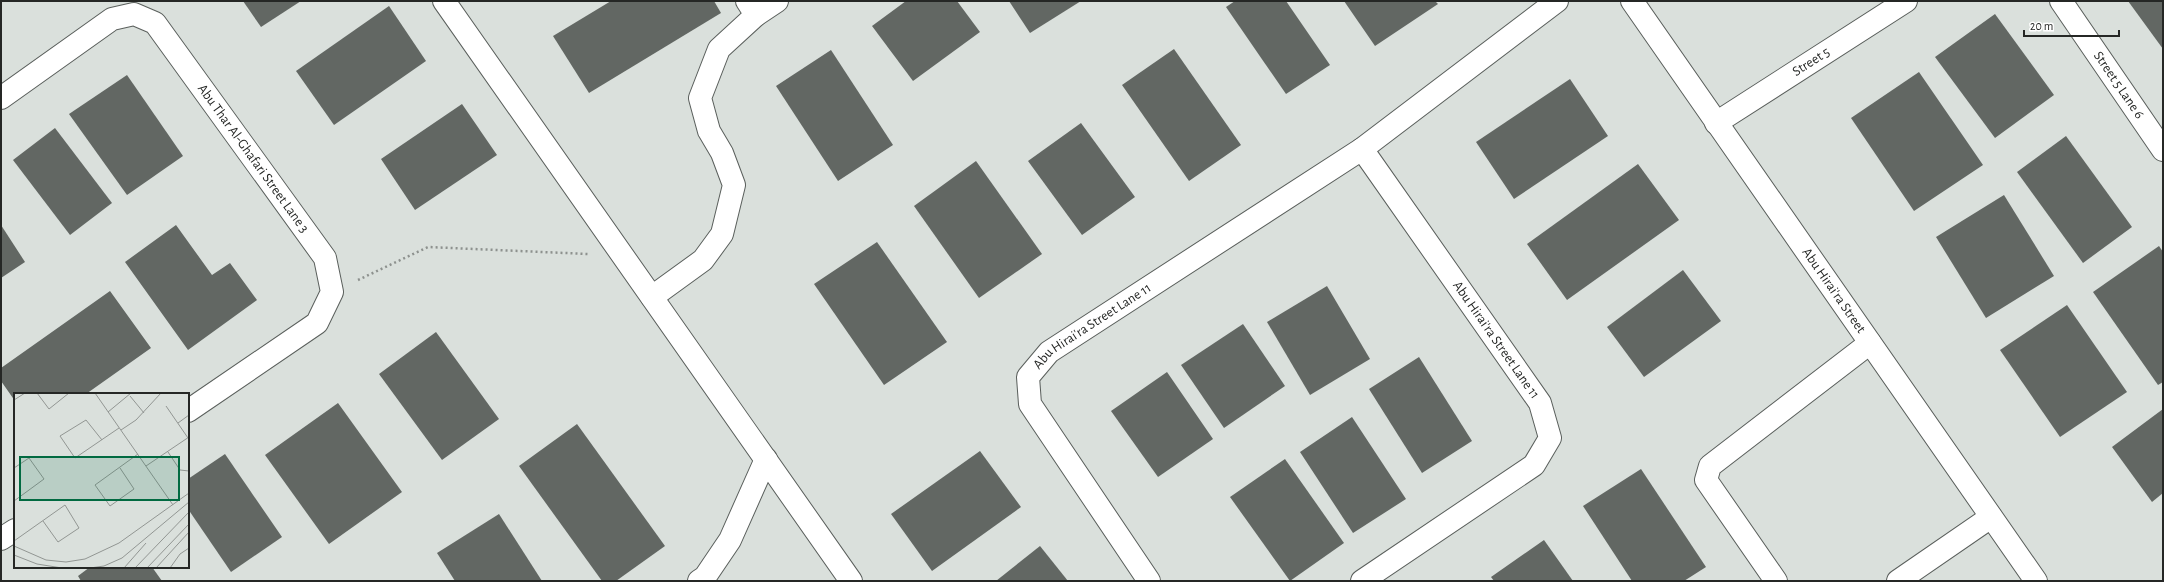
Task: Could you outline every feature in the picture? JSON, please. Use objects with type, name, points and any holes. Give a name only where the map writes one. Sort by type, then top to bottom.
[{"type":"street","points":[[444,1],[851,581]]},
{"type":"street","points":[[652,297],[703,260],[722,234],[734,185],[722,153],[709,131],[700,98],[719,50],[752,8],[777,1]]},
{"type":"street","name":"Abu Hirai'ra Street Lane 11","points":[[1149,581],[1030,404],[1028,377],[1049,352],[1362,149],[1557,1]]},
{"type":"street","name":"Abu Hirai'ra Street","points":[[1632,1],[2036,581]]},
{"type":"street","name":"Street 5","points":[[1716,123],[1906,1]]},
{"type":"street","name":"Street 5 Lane 6","points":[[2061,1],[2163,150]]},
{"type":"street","name":"Abu Thar Al-Ghafari Street Lane 3","points":[[1,98],[112,20],[137,8],[155,23],[325,258],[332,292]]},
{"type":"street","name":"Abu Hirai'ra Street Lane 11","points":[[1362,149],[1540,403],[1550,438],[1534,465],[1362,581]]},
{"type":"street","points":[[189,410],[317,323],[332,292]]},
{"type":"street","points":[[1776,581],[1706,480],[1710,466],[1870,343]]},
{"type":"street","points":[[699,581],[705,578],[730,540],[766,458]]},
{"type":"street","points":[[1898,581],[1991,517]]},
{"type":"street","points":[[1,539],[14,531]]},
{"type":"path","points":[[332,292],[428,247],[622,255]]},
{"type":"building","points":[[243,1],[301,1],[261,27]]},
{"type":"building","points":[[611,1],[714,1],[721,13],[589,93],[553,36]]},
{"type":"building","points":[[906,1],[957,1],[980,32],[913,81],[872,26]]},
{"type":"building","points":[[1009,1],[1081,1],[1030,33]]},
{"type":"building","points":[[1235,1],[1286,1],[1330,65],[1286,94],[1226,7]]},
{"type":"building","points":[[1344,1],[1435,1],[1438,4],[1375,46]]},
{"type":"building","points":[[2128,1],[2163,1],[2163,49]]},
{"type":"building","points":[[389,6],[426,61],[334,125],[296,71]]},
{"type":"building","points":[[1995,14],[2054,95],[1995,138],[1935,57]]},
{"type":"building","points":[[1174,49],[1241,145],[1189,181],[1122,85]]},
{"type":"building","points":[[831,50],[893,145],[838,181],[776,86]]},
{"type":"building","points":[[1919,72],[1983,165],[1914,211],[1851,118]]},
{"type":"building","points":[[127,75],[183,156],[127,195],[69,114]]},
{"type":"building","points":[[1570,79],[1608,136],[1514,199],[1476,142]]},
{"type":"building","points":[[462,104],[497,155],[415,210],[381,159]]},
{"type":"building","points":[[1081,123],[1135,197],[1082,235],[1028,161]]},
{"type":"building","points":[[55,128],[112,203],[70,235],[13,160]]},
{"type":"building","points":[[2066,136],[2132,227],[2083,263],[2017,172]]},
{"type":"building","points":[[976,161],[1042,254],[979,298],[914,206]]},
{"type":"building","points":[[1638,164],[1679,220],[1567,300],[1527,244]]},
{"type":"building","points":[[2004,195],[2054,276],[1986,318],[1936,237]]},
{"type":"building","points":[[1,225],[25,262],[1,278]]},
{"type":"building","points":[[176,225],[212,275],[230,263],[257,300],[188,350],[125,262]]},
{"type":"building","points":[[877,242],[947,342],[884,385],[814,284]]},
{"type":"building","points":[[2159,246],[2163,252],[2163,382],[2158,385],[2093,292]]},
{"type":"building","points":[[1683,270],[1721,321],[1644,377],[1607,327]]},
{"type":"building","points":[[1327,286],[1370,359],[1310,395],[1267,322]]},
{"type":"building","points":[[110,291],[151,348],[87,393],[14,393],[14,400],[1,381],[1,368]]},
{"type":"building","points":[[2067,305],[2127,392],[2060,437],[2000,350]]},
{"type":"building","points":[[1243,324],[1285,386],[1224,428],[1181,365]]},
{"type":"building","points":[[436,332],[499,419],[442,460],[379,374]]},
{"type":"building","points":[[1419,357],[1472,441],[1422,473],[1369,389]]},
{"type":"building","points":[[1167,372],[1213,439],[1158,477],[1111,411]]},
{"type":"building","points":[[338,403],[402,492],[329,544],[265,455]]},
{"type":"building","points":[[2163,409],[2163,493],[2152,502],[2112,447]]},
{"type":"building","points":[[1352,417],[1406,499],[1353,533],[1300,452]]},
{"type":"building","points":[[577,424],[665,546],[616,581],[602,581],[519,466]]},
{"type":"building","points":[[980,451],[1021,507],[932,571],[891,514]]},
{"type":"building","points":[[225,454],[282,537],[231,572],[189,510],[189,478]]},
{"type":"building","points":[[1285,459],[1344,543],[1290,581],[1230,497]]},
{"type":"building","points":[[1641,469],[1706,567],[1684,581],[1632,581],[1583,506]]},
{"type":"building","points":[[499,514],[542,581],[455,581],[437,553]]},
{"type":"building","points":[[1544,540],[1573,581],[1494,581],[1491,577]]},
{"type":"building","points":[[1040,546],[1068,581],[996,581]]},
{"type":"building","points":[[89,568],[153,568],[162,581],[81,581],[78,576]]}]
